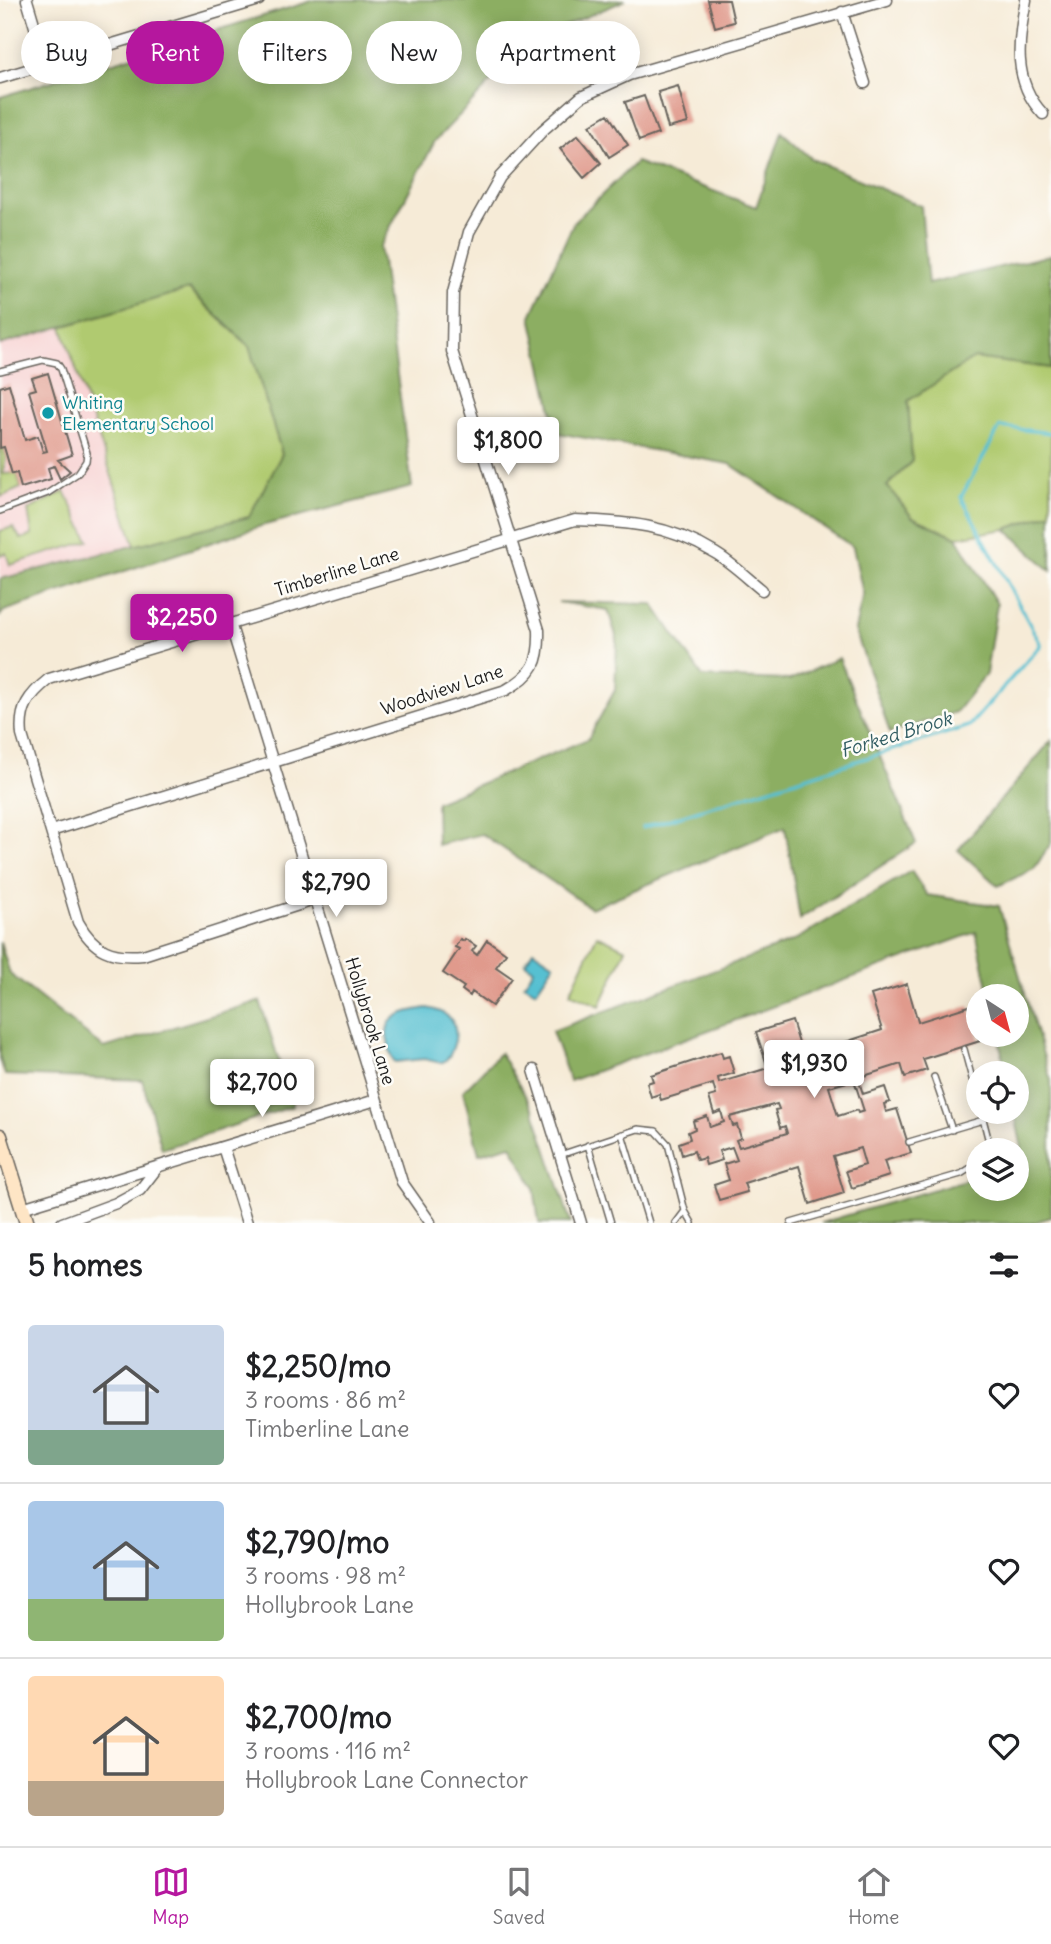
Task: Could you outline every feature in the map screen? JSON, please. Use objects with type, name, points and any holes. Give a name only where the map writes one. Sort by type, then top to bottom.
[{"type":"street","points":[[27,0],[33,21]]},
{"type":"street","points":[[112,44],[259,0]]},
{"type":"street","name":"Woodview Lane","points":[[51,831],[506,690],[526,677],[536,663],[539,630],[452,351],[453,293],[470,232],[500,177],[543,130],[581,97],[629,75],[887,0]]},
{"type":"street","points":[[1026,0],[1019,35],[1018,60],[1032,103],[1043,114]]},
{"type":"street","points":[[842,12],[865,83]]},
{"type":"street","points":[[0,78],[21,72]]},
{"type":"street","name":"Timberline Lane","points":[[314,900],[143,955],[121,957],[95,944],[78,922],[22,735],[20,720],[32,694],[49,680],[575,520],[660,527],[716,553],[762,590]]},
{"type":"street","name":"Hollybrook Lane","points":[[230,623],[402,1182],[430,1222]]},
{"type":"street","points":[[534,1070],[581,1223]]},
{"type":"street","points":[[22,1208],[376,1100]]},
{"type":"street","points":[[0,1136],[27,1223]]},
{"type":"street","points":[[223,1147],[247,1223]]},
{"type":"street","points":[[62,1223],[116,1203],[140,1190],[157,1168]]},
{"type":"lane","points":[[0,371],[43,360],[57,363],[87,453],[83,467],[61,486],[39,498],[0,511]]},
{"type":"lane","points":[[964,1049],[967,1061]]},
{"type":"lane","points":[[934,1077],[952,1130]]},
{"type":"lane","points":[[909,1142],[971,1124]]},
{"type":"lane","points":[[560,1155],[638,1129],[656,1131],[668,1144],[685,1211],[692,1223]]},
{"type":"lane","points":[[622,1134],[649,1223]]},
{"type":"lane","points":[[588,1146],[611,1223]]},
{"type":"lane","points":[[791,1223],[966,1171]]},
{"type":"lane","points":[[676,1223],[685,1211]]},
{"type":"shaded area","points":[[188,289],[249,517],[0,579],[0,345]]},
{"type":"green space","points":[[315,0],[626,0],[576,21],[476,21],[476,84],[489,84],[435,141],[380,247],[412,487],[261,526],[4,611],[0,616],[0,579],[249,517],[282,454],[249,346],[189,289],[0,345],[0,97],[42,84],[112,84],[112,63],[126,58],[126,84],[224,84],[224,28],[238,24],[238,84],[352,84],[352,21],[247,21]]},
{"type":"green space","points":[[782,132],[812,159],[921,206],[928,284],[1051,255],[1051,368],[974,358],[908,401],[912,461],[887,486],[912,517],[957,537],[997,604],[986,674],[956,712],[890,733],[855,630],[863,594],[853,547],[730,464],[557,433],[531,316],[574,222],[636,162],[756,207]]},
{"type":"green space","points":[[188,289],[249,346],[282,454],[249,517],[135,546],[62,327]]},
{"type":"green space","points":[[974,358],[1051,368],[1051,513],[1006,529],[957,537],[912,517],[887,486],[912,461],[908,401]]},
{"type":"green space","points":[[3,447],[6,458],[3,474],[17,473],[21,488],[1,497],[0,448]]},
{"type":"green space","points":[[65,491],[89,541],[10,565],[6,553],[0,555],[0,531],[13,527],[21,539],[32,535],[28,510]]},
{"type":"green space","points":[[1051,513],[1051,571],[1006,529]]},
{"type":"green space","points":[[558,602],[653,604],[703,677],[790,680],[839,658],[916,843],[800,919],[785,827],[591,908],[482,834],[437,845],[436,802],[588,739],[615,690],[617,639],[608,610]]},
{"type":"green space","points":[[1051,741],[1051,843],[1034,869],[998,886],[958,850]]},
{"type":"green space","points":[[911,871],[927,895],[999,906],[1022,984],[987,984],[976,932],[570,1081],[552,1031],[793,941]]},
{"type":"green space","points":[[597,935],[626,949],[600,1006],[570,993]]},
{"type":"green space","points":[[0,942],[10,974],[104,1048],[260,1001],[293,1106],[162,1149],[142,1080],[5,1075],[0,1059]]},
{"type":"green space","points":[[1029,1007],[1051,1081],[1051,1217],[1032,1223],[821,1223],[966,1180],[966,1201],[1029,1201],[1029,1138],[1020,1138],[1017,1124],[1029,1124],[1029,1061],[1004,1061],[1001,1047],[1029,1047]]},
{"type":"green space","points":[[500,1053],[533,1109],[571,1223],[539,1223],[534,1187],[511,1145],[479,1154],[463,1091]]},
{"type":"water","points":[[533,950],[554,964],[536,991],[524,984],[534,969],[525,963]]},
{"type":"water","points":[[427,1008],[441,1012],[454,1024],[455,1037],[449,1056],[441,1063],[424,1059],[395,1062],[390,1050],[388,1025],[397,1016]]},
{"type":"building","points":[[708,0],[729,0],[734,22],[715,27]]},
{"type":"building","points":[[678,86],[688,123],[668,128],[658,92]]},
{"type":"building","points":[[644,96],[658,134],[639,141],[625,102]]},
{"type":"building","points":[[608,114],[628,145],[609,157],[590,125]]},
{"type":"building","points":[[578,135],[601,163],[584,178],[560,149]]},
{"type":"building","name":"Whiting Elementary School","points":[[48,373],[72,455],[58,460],[70,471],[60,479],[54,466],[48,468],[51,479],[21,488],[17,473],[12,474],[4,447],[0,448],[0,387],[9,384],[25,440],[38,436],[43,452],[47,451],[29,391],[36,389],[32,378]]},
{"type":"building","points":[[460,939],[476,946],[472,951],[477,955],[487,940],[506,953],[496,967],[512,978],[492,1006],[472,992],[470,996],[462,990],[464,987],[443,973],[459,949],[455,947]]},
{"type":"building","points":[[907,984],[918,1022],[966,1007],[966,1045],[923,1059],[927,1070],[905,1077],[901,1064],[858,1078],[863,1094],[885,1087],[890,1102],[884,1104],[886,1112],[897,1109],[911,1153],[884,1161],[889,1176],[852,1188],[846,1171],[865,1165],[860,1148],[833,1156],[844,1193],[810,1204],[799,1166],[744,1183],[747,1192],[719,1200],[714,1185],[729,1180],[724,1164],[737,1160],[732,1147],[719,1151],[722,1160],[706,1165],[704,1158],[697,1160],[694,1151],[682,1155],[679,1143],[690,1139],[688,1132],[695,1129],[693,1121],[707,1116],[710,1127],[724,1122],[721,1111],[714,1114],[709,1097],[716,1095],[713,1084],[661,1100],[659,1094],[651,1097],[647,1083],[653,1081],[651,1075],[721,1052],[723,1058],[729,1056],[734,1073],[718,1078],[719,1083],[768,1068],[756,1032],[792,1021],[803,1056],[882,1030],[871,995]],"holes":[[[854,1080],[864,1111],[858,1113],[857,1110],[838,1116],[829,1087]],[[777,1104],[779,1109],[775,1110],[780,1128],[785,1126],[787,1133],[739,1147],[736,1140],[741,1138],[737,1125],[733,1126],[730,1117]]]},
{"type":"waterway","name":"Forked Brook","points":[[642,828],[969,726],[1041,645],[961,497],[1000,427],[1051,433]]},
{"type":"place","name":"Whiting Elementary School","points":[[48,413]]}]
